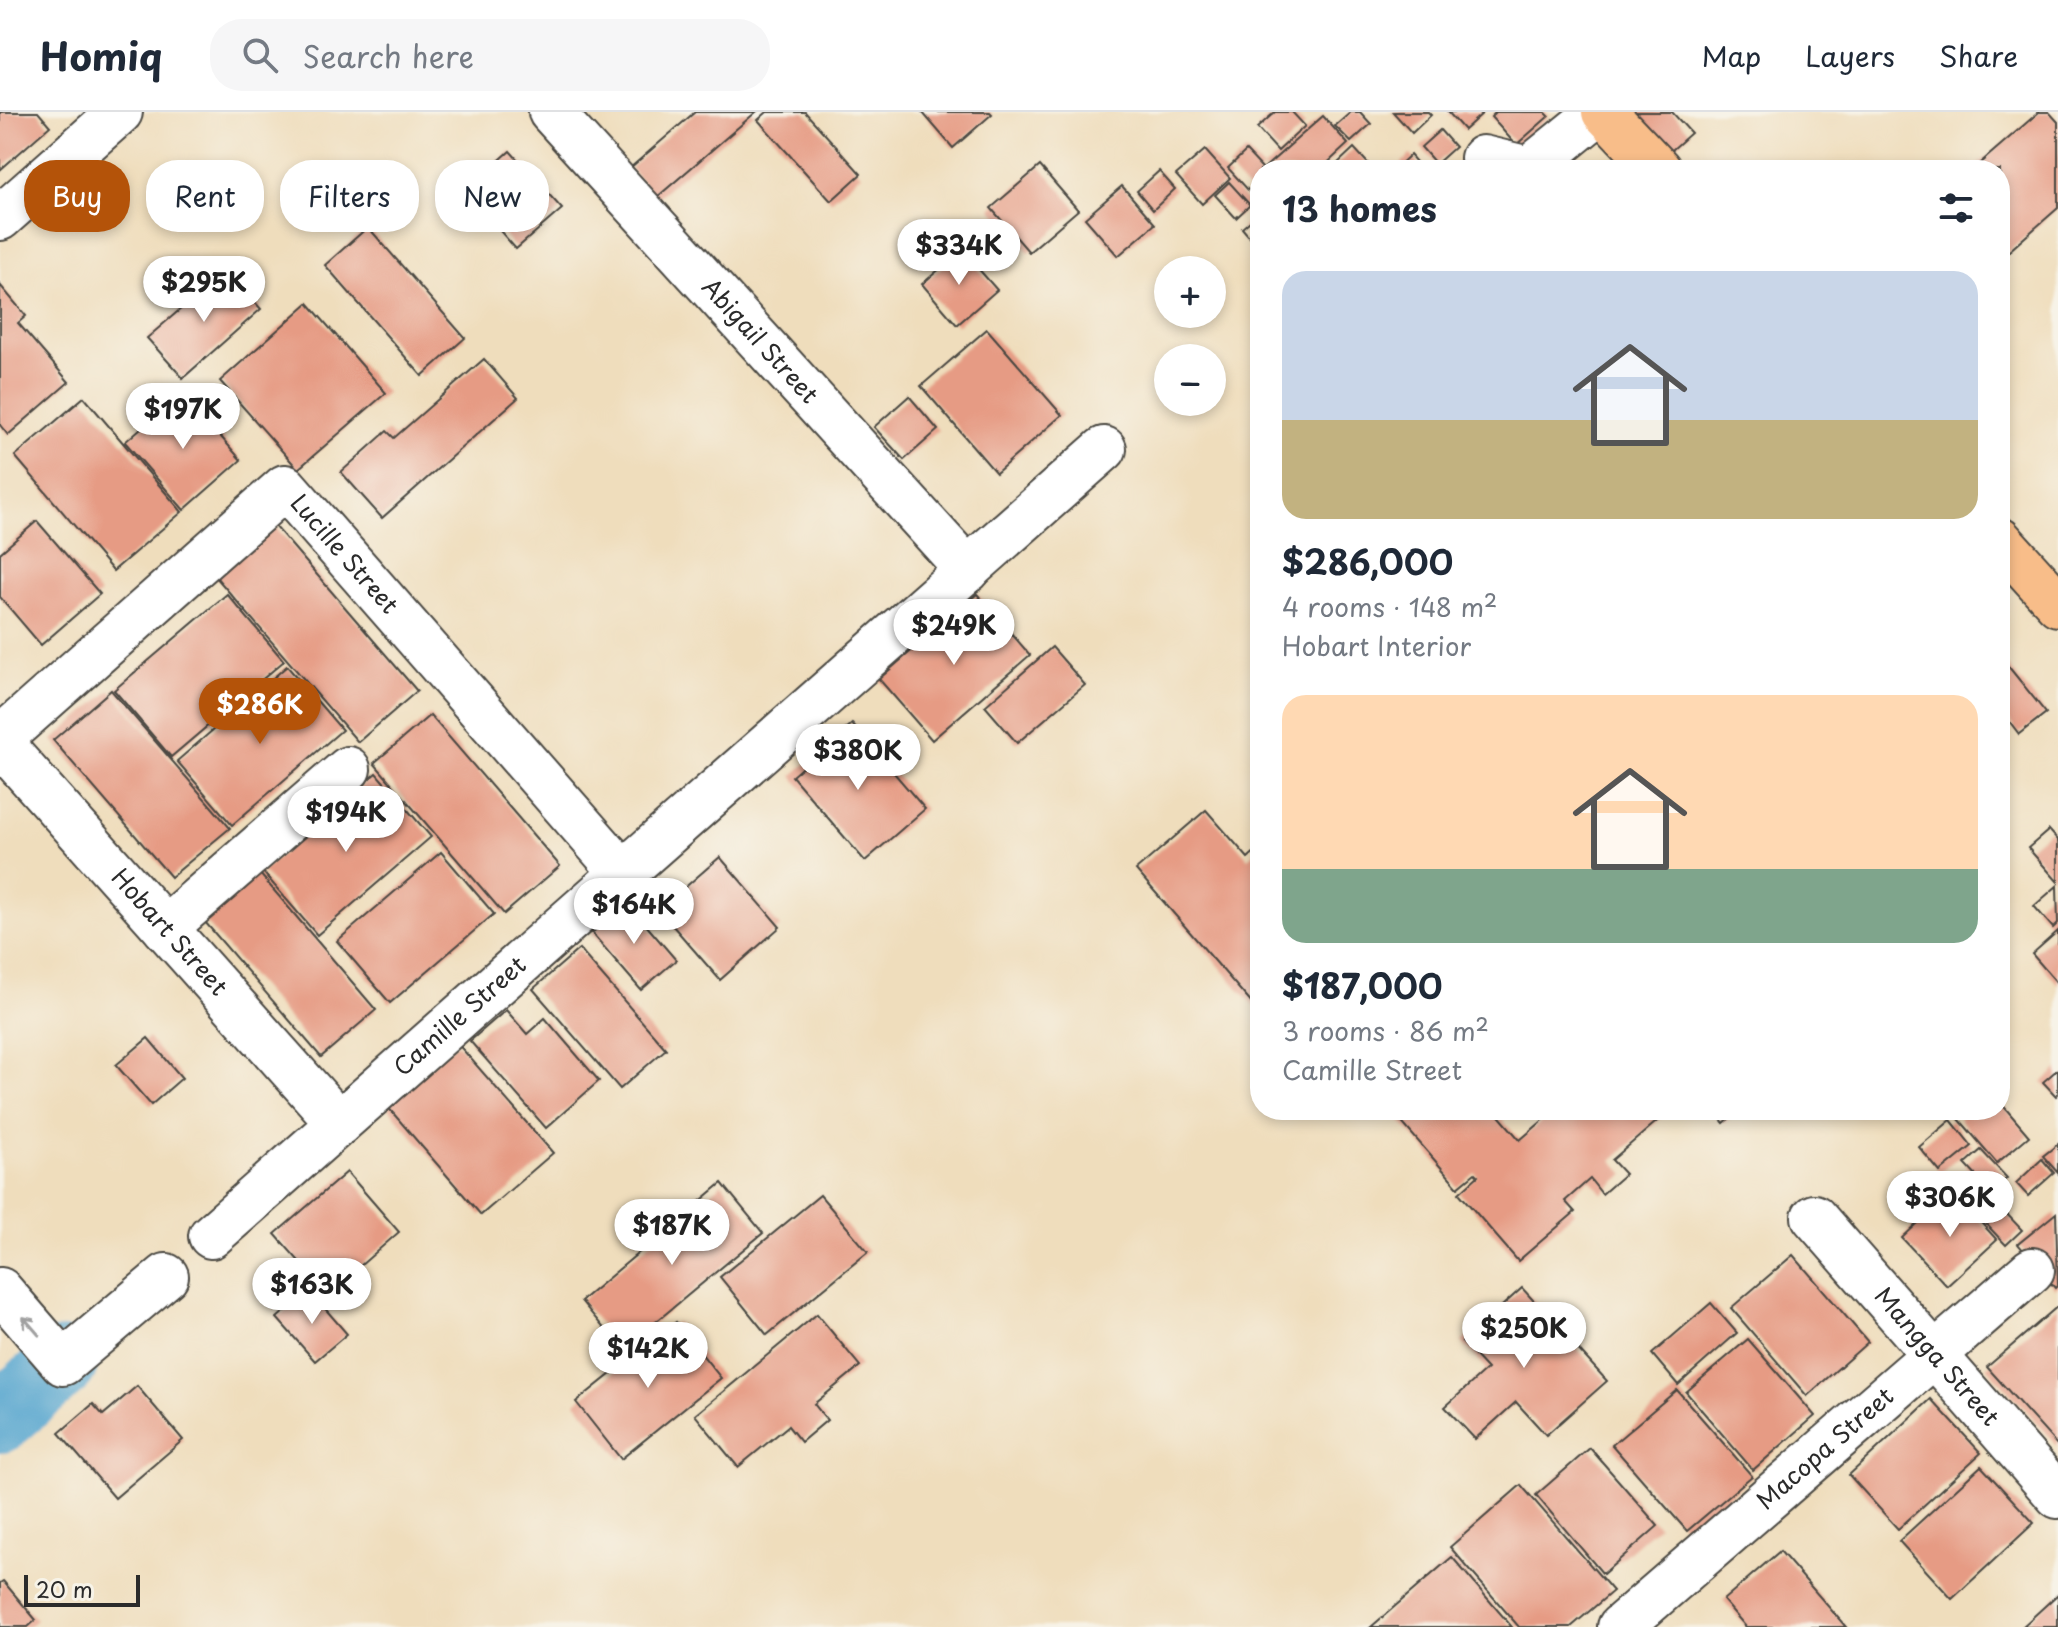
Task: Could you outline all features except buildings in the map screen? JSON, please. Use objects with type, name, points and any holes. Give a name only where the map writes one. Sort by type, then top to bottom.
[{"type":"main road","points":[[1602,112],[1649,160]]},
{"type":"main road","points":[[2010,551],[2058,604]]},
{"type":"street","points":[[0,218],[120,112]]},
{"type":"street","name":"Abigail Street","points":[[551,112],[968,570]]},
{"type":"street","points":[[1541,160],[1602,112]]},
{"type":"street","points":[[1483,158],[1491,160]]},
{"type":"street","name":"Camille Street","points":[[211,1236],[1104,449]]},
{"type":"street","name":"Lucille Street","points":[[0,741],[285,487],[623,873]]},
{"type":"street","name":"Hobart Street","points":[[0,741],[339,1123]]},
{"type":"street","points":[[165,928],[348,769]]},
{"type":"street","name":"Mangga Street","points":[[1814,1217],[2058,1496]]},
{"type":"street","name":"Macopa Street","points":[[1643,1620],[2032,1270]]},
{"type":"street","points":[[0,1290],[63,1363],[166,1276]]},
{"type":"waterway","points":[[0,1418],[63,1363]]}]
